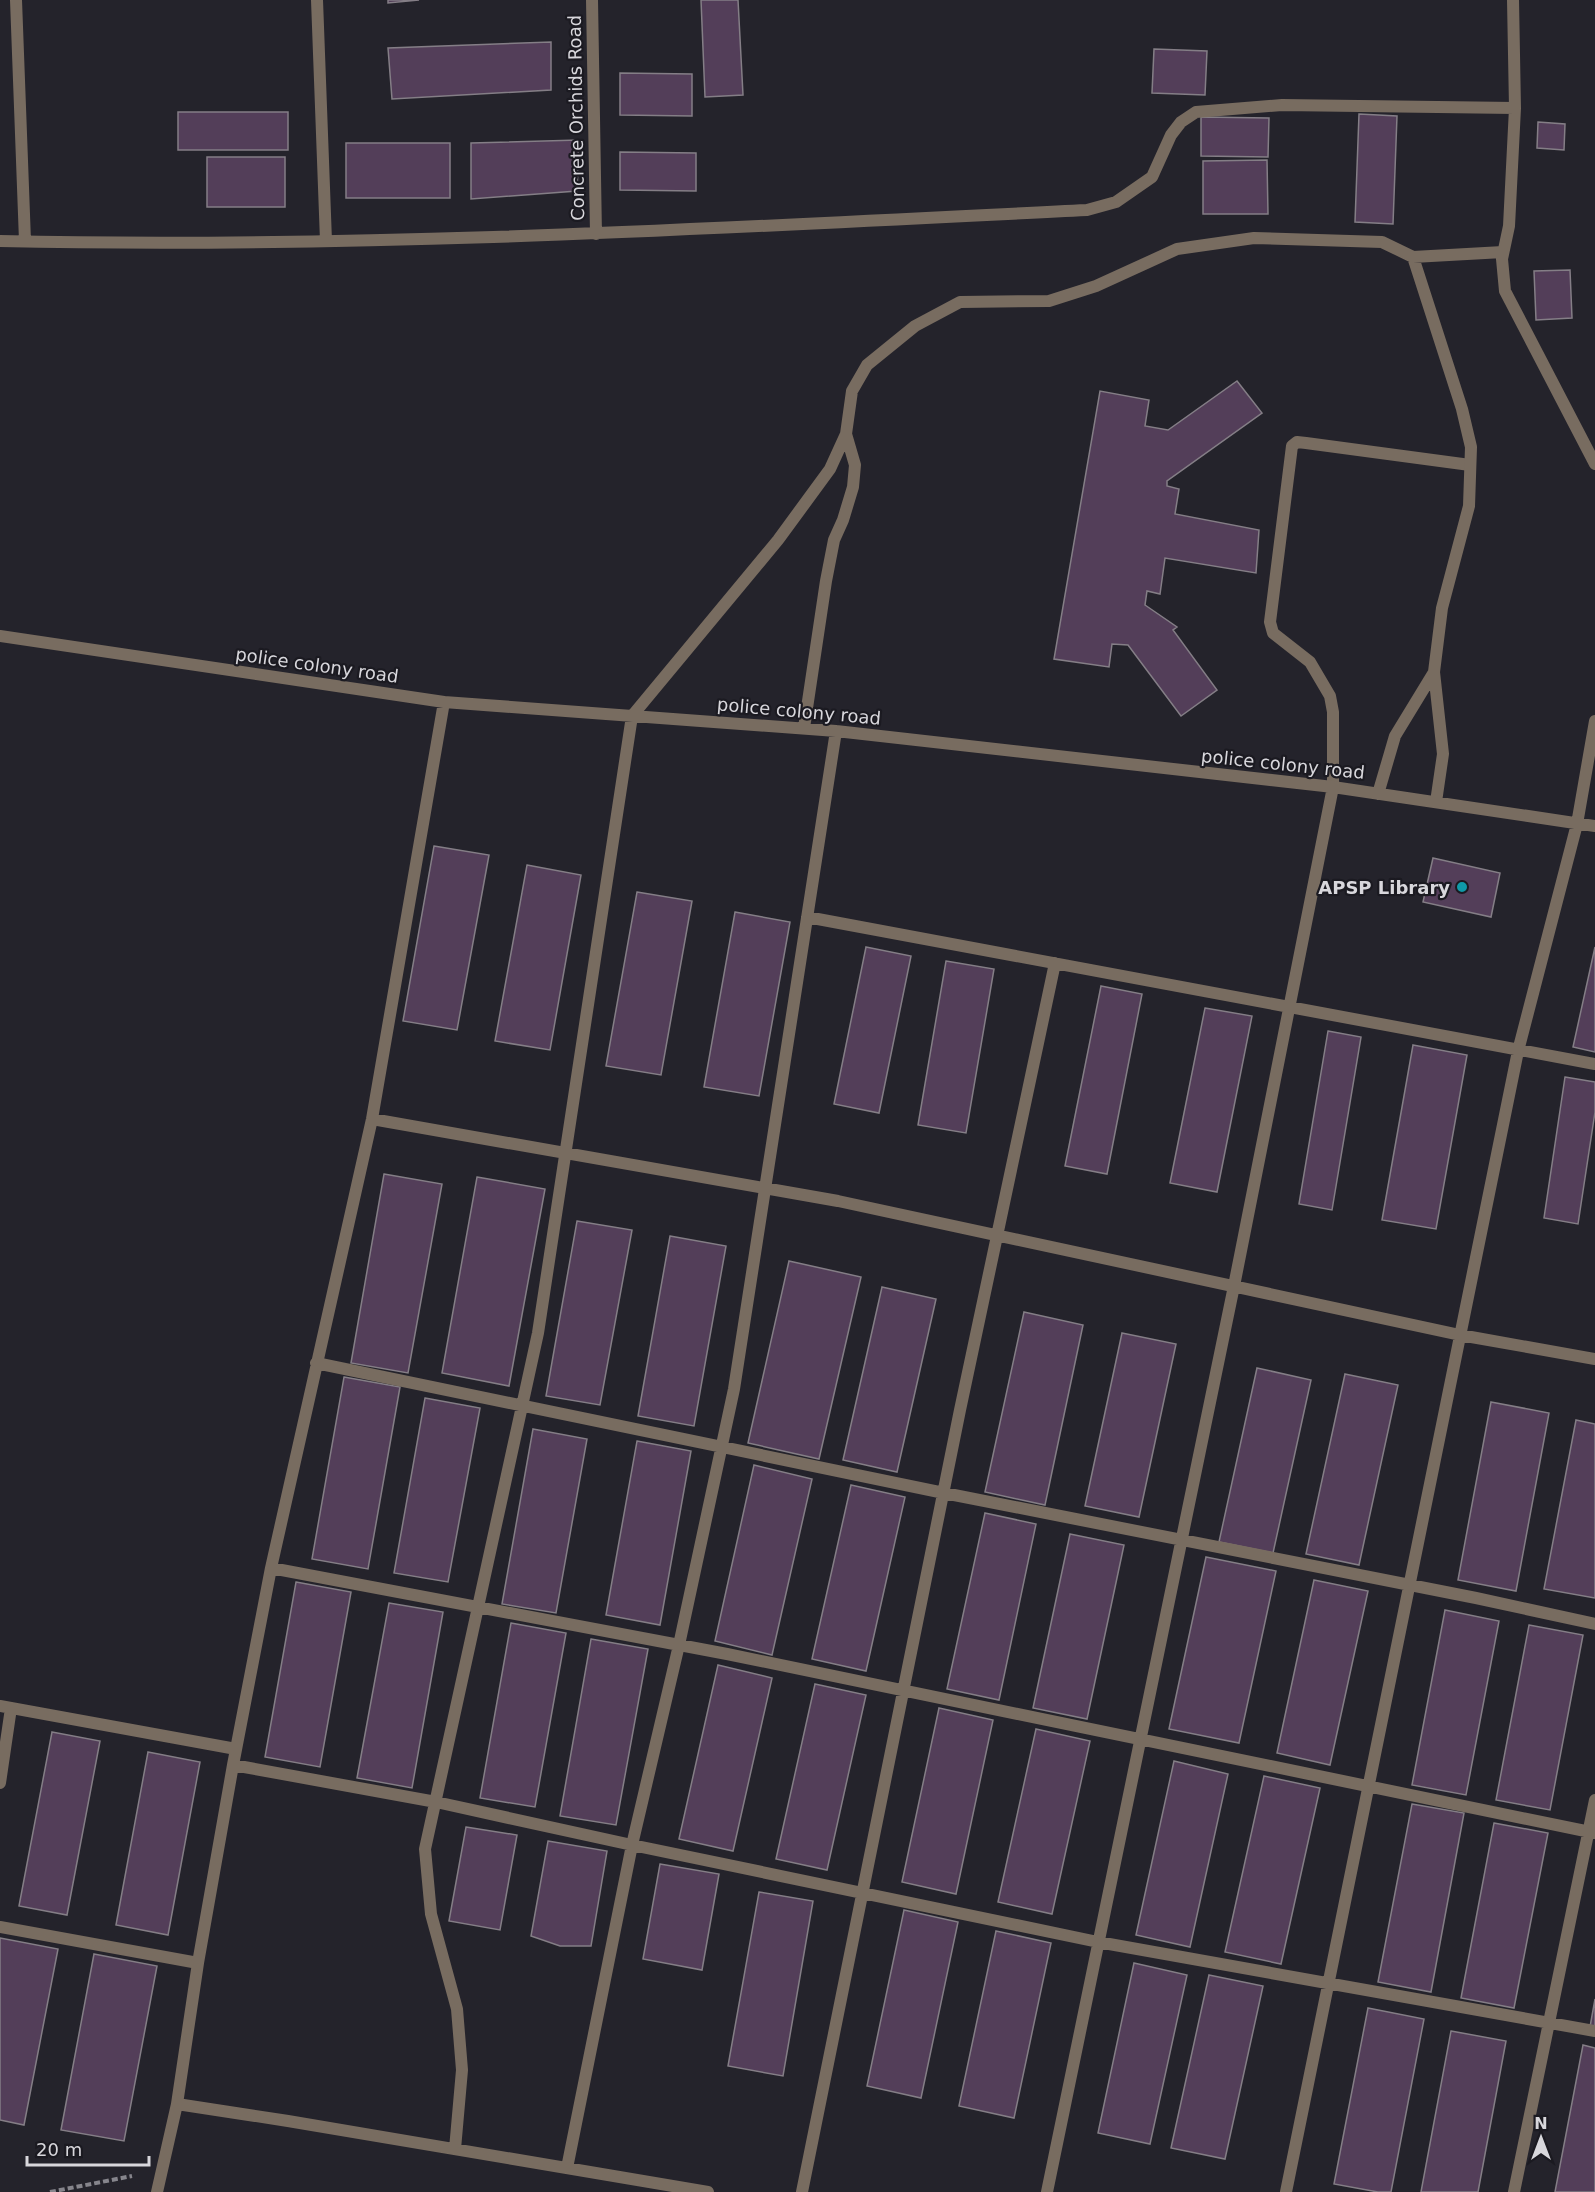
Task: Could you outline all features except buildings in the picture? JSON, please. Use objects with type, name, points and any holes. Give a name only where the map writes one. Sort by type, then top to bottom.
[{"type":"street","points":[[16,0],[25,241]]},
{"type":"street","points":[[317,0],[326,241]]},
{"type":"street","name":"Concrete Orchids Road","points":[[592,0],[596,234]]},
{"type":"street","points":[[1513,0],[1515,108],[1509,226],[1502,259],[1505,291],[1595,464]]},
{"type":"street","points":[[0,240],[326,241],[596,234],[1087,210],[1116,201],[1152,177],[1171,135],[1181,122],[1196,112],[1282,105],[1515,108]]},
{"type":"street","points":[[455,2149],[462,2070],[457,2009],[431,1914],[425,1849],[538,1332],[632,716],[778,540],[830,469],[846,434],[852,391],[867,365],[915,326],[960,302],[1049,301],[1096,286],[1177,249],[1254,238],[1382,242],[1413,256],[1503,252]]},
{"type":"street","points":[[1413,256],[1462,409],[1471,447],[1469,506],[1442,608],[1434,672],[1443,754],[1436,802]]},
{"type":"street","points":[[804,728],[834,540],[853,487],[855,465],[846,434]]},
{"type":"street","points":[[1047,2192],[1333,788],[1333,712],[1329,696],[1310,662],[1274,633],[1270,622],[1292,446],[1297,442],[1470,465]]},
{"type":"street","name":"police colony road","points":[[0,636],[444,702],[836,731],[1333,788],[1595,826]]},
{"type":"street","points":[[1378,794],[1395,736],[1434,672]]},
{"type":"street","points":[[157,2192],[177,2104],[198,1963],[271,1568],[372,1119],[444,702]]},
{"type":"street","points":[[1286,2192],[1518,1051],[1577,824],[1595,721]]},
{"type":"street","points":[[567,2168],[632,1845],[679,1645],[734,1389],[836,731]]},
{"type":"street","points":[[807,917],[1595,1064]]},
{"type":"street","points":[[802,2192],[944,1493],[1055,963]]},
{"type":"street","points":[[372,1119],[838,1201],[1460,1335],[1595,1359]]},
{"type":"street","points":[[316,1363],[944,1493],[1408,1584],[1595,1624]]},
{"type":"street","points":[[271,1568],[679,1645],[1592,1832]]},
{"type":"street","points":[[0,1783],[6,1707],[236,1749]]},
{"type":"street","points":[[233,1766],[436,1802],[862,1894],[1098,1942],[1595,2031]]},
{"type":"street","points":[[1514,2192],[1592,1832],[1595,1800]]},
{"type":"street","points":[[0,1927],[198,1963]]},
{"type":"street","points":[[177,2104],[708,2192]]},
{"type":"path","points":[[50,2192],[162,2171]]},
{"type":"place","name":"APSP Library","points":[[1462,887]]}]
